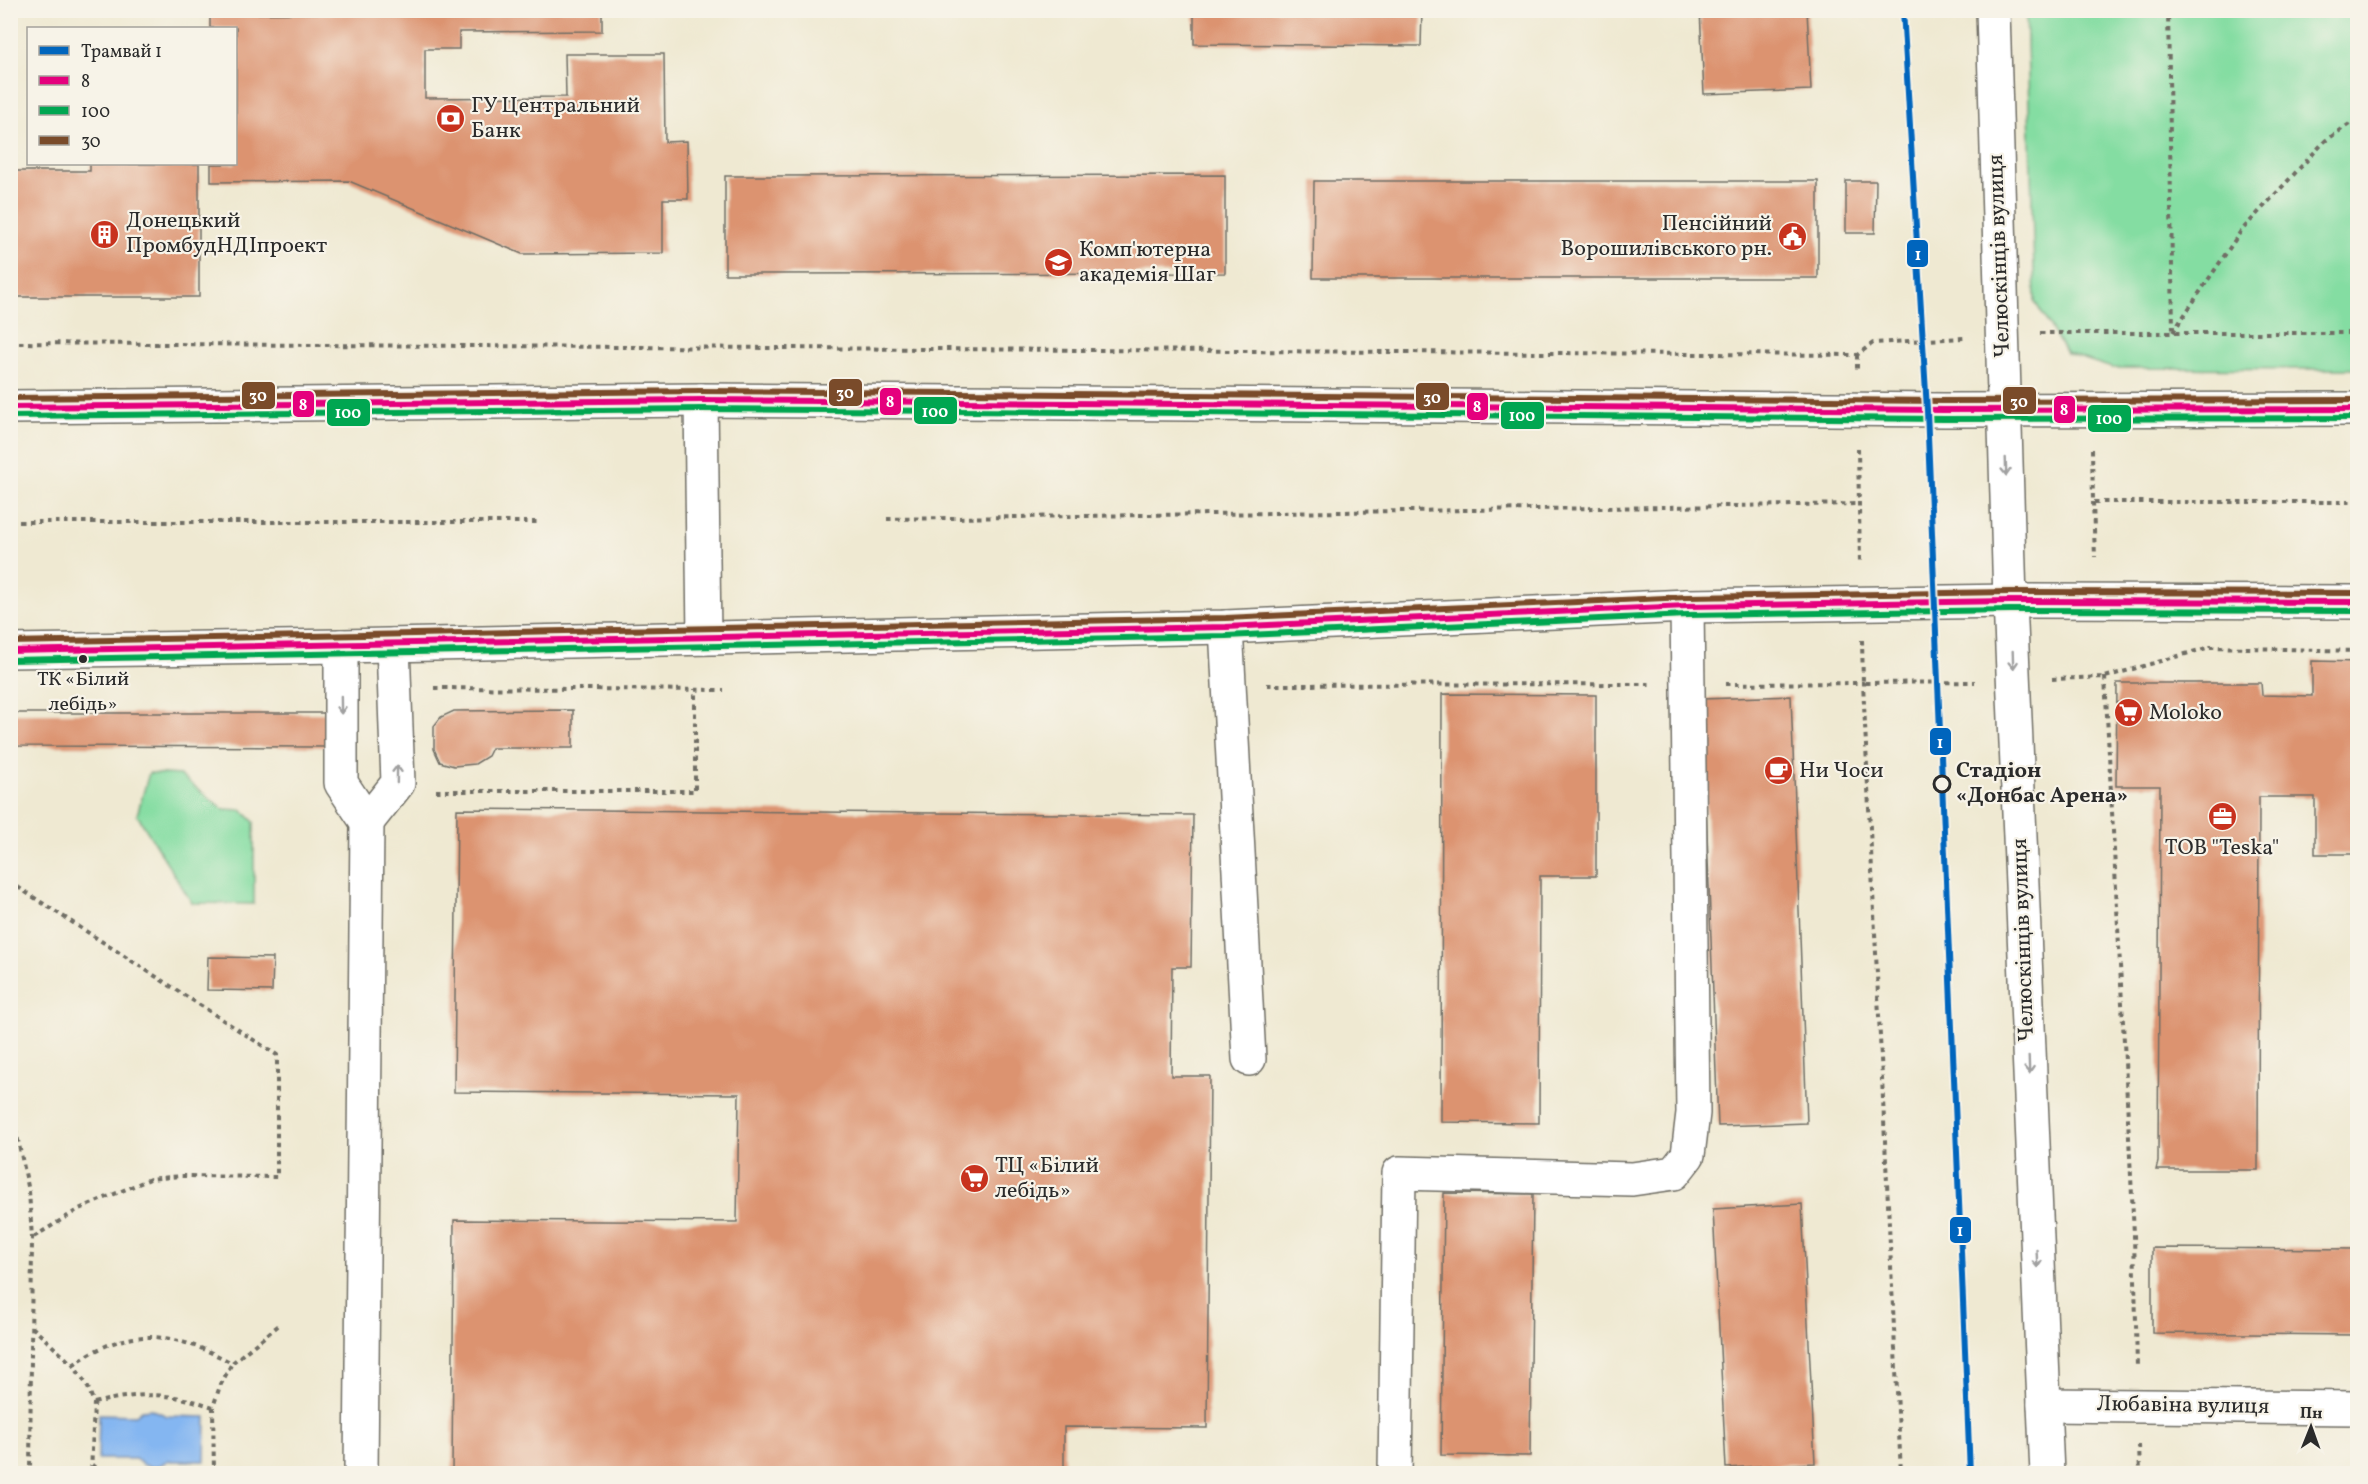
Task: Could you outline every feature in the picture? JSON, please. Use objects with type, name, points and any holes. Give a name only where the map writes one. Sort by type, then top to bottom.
[{"type":"main road","name":"Челюскінців вулиця","points":[[1993,10],[2010,602],[2047,1473]]},
{"type":"main road","points":[[701,400],[704,638]]},
{"type":"main road","points":[[10,407],[701,400],[2004,409],[2358,409]]},
{"type":"main road","points":[[10,651],[1226,627],[1687,606],[2010,602],[2358,602]]},
{"type":"main road","points":[[1395,1473],[1399,1173],[1632,1179],[1674,1173],[1688,1155],[1693,1113],[1687,606]]},
{"type":"main road","points":[[1226,627],[1249,1059]]},
{"type":"main road","points":[[367,822],[398,783],[393,645]]},
{"type":"main road","points":[[341,646],[341,783],[367,822],[361,1473]]},
{"type":"main road","name":"Любавіна вулиця","points":[[2044,1405],[2358,1408]]},
{"type":"path","points":[[2169,10],[2173,333]]},
{"type":"path","points":[[2173,333],[2241,231],[2325,141],[2358,118]]},
{"type":"path","points":[[10,343],[1857,355],[1873,343],[2067,332],[2358,333]]},
{"type":"path","points":[[2090,409],[2095,557]]},
{"type":"path","points":[[2093,502],[2358,502]]},
{"type":"path","points":[[887,519],[1860,504]]},
{"type":"path","points":[[10,522],[541,522]]},
{"type":"path","points":[[2105,677],[2134,1234],[2140,1473]]},
{"type":"path","points":[[1230,685],[1863,683],[1901,1473]]},
{"type":"path","points":[[429,791],[695,791],[695,689]]},
{"type":"path","points":[[10,882],[277,1055],[277,1177],[181,1176],[150,1179],[79,1209],[32,1238]]},
{"type":"path","points":[[10,1103],[28,1191],[32,1238],[30,1473]]},
{"type":"path","points":[[204,1473],[213,1472],[213,1407],[220,1386],[232,1363],[279,1325]]},
{"type":"path","points":[[32,1327],[73,1365],[87,1385],[94,1402],[91,1473]]},
{"type":"path","points":[[73,1365],[115,1341],[158,1336],[208,1351],[232,1363]]},
{"type":"path","points":[[94,1402],[123,1396],[153,1394],[192,1400],[213,1407]]},
{"type":"path","points":[[92,1465],[110,1473]]},
{"type":"green space","points":[[2026,11],[2357,11],[2357,369],[2112,368],[2066,353],[2035,302]]},
{"type":"green space","points":[[149,773],[180,775],[223,809],[242,810],[254,822],[254,904],[192,903],[137,815]]},
{"type":"water","points":[[151,1409],[167,1416],[206,1417],[205,1461],[167,1461],[151,1467],[135,1459],[98,1459],[99,1414],[136,1415],[142,1410]]},
{"type":"building","name":"ГУ Центральний Банк","points":[[374,10],[602,10],[602,31],[459,32],[459,49],[425,49],[425,98],[566,97],[565,54],[664,54],[665,142],[687,141],[688,199],[663,199],[663,253],[522,254],[349,181],[211,182],[211,165],[237,165],[237,27],[210,27],[210,14],[374,13]]},
{"type":"building","points":[[1194,10],[1422,10],[1421,46],[1194,44]]},
{"type":"building","points":[[1700,10],[1807,10],[1811,90],[1704,94]]},
{"type":"building","name":"Донецький ПромбудНДІпроект","points":[[90,165],[199,165],[199,297],[10,297],[10,171],[90,171]]},
{"type":"building","points":[[1225,175],[1225,273],[725,274],[725,176]]},
{"type":"building","points":[[1314,181],[1818,181],[1818,278],[1313,278]]},
{"type":"building","points":[[1846,181],[1876,181],[1875,233],[1846,233]]},
{"type":"building","points":[[2312,661],[2358,662],[2358,854],[2315,854],[2315,797],[2259,797],[2258,1170],[2156,1170],[2158,1162],[2160,786],[2116,786],[2117,683],[2261,683],[2262,695],[2312,696]]},
{"type":"building","points":[[1442,694],[1596,695],[1596,876],[1540,876],[1539,1123],[1441,1122]]},
{"type":"building","points":[[1791,696],[1807,1123],[1718,1126],[1702,699]]},
{"type":"building","points":[[573,710],[573,748],[492,748],[488,756],[475,764],[454,766],[440,762],[434,749],[434,726],[441,717],[454,711]]},
{"type":"building","points":[[10,713],[327,713],[327,747],[10,746]]},
{"type":"building","name":"ТЦ «Білий лебідь»","points":[[457,809],[1193,815],[1191,967],[1172,967],[1171,1076],[1210,1076],[1207,1428],[1064,1427],[1064,1474],[452,1474],[454,1220],[737,1222],[739,1094],[454,1092]]},
{"type":"building","points":[[208,957],[273,958],[272,991],[207,990]]},
{"type":"building","points":[[1444,1193],[1533,1194],[1530,1456],[1441,1455]]},
{"type":"building","points":[[1802,1204],[1815,1463],[1726,1468],[1713,1209]]},
{"type":"building","points":[[2152,1248],[2358,1249],[2358,1335],[2152,1333]]},
{"type":"tram line","name":"1","points":[[1903,10],[1927,410],[1970,1474]]},
{"type":"transit line","name":"30","points":[[10,398],[701,391],[1945,401],[2358,400]]},
{"type":"transit line","name":"8","points":[[10,407],[701,400],[1945,410],[2358,409]]},
{"type":"transit line","name":"100","points":[[10,416],[701,409],[1945,419],[2358,418]]},
{"type":"transit line","name":"30","points":[[10,642],[1226,618],[1687,597],[2010,592],[2358,593]]},
{"type":"transit line","name":"8","points":[[10,651],[1226,627],[1687,606],[2010,601],[2358,602]]},
{"type":"transit line","name":"100","points":[[10,660],[1226,636],[1687,615],[2010,610],[2358,611]]},
{"type":"place","name":"ГУ Центральний Банк","points":[[450,119]]},
{"type":"place","name":"Донецький ПромбудНДІпроект","points":[[105,234]]},
{"type":"place","name":"Пенсійний Ворошилівського рн.","points":[[1793,237]]},
{"type":"place","name":"Комп'ютерна академія Шаг","points":[[1058,263]]},
{"type":"place","name":"ТК «Білий лебідь»","points":[[83,659]]},
{"type":"place","name":"Moloko","points":[[2128,713]]},
{"type":"place","name":"Ни Чоси","points":[[1778,771]]},
{"type":"place","name":"Стадіон «Донбас Арена»","points":[[1942,784]]},
{"type":"place","name":"ТОВ \"Teska\"","points":[[2222,816]]},
{"type":"place","name":"ТЦ «Білий лебідь»","points":[[974,1179]]}]
